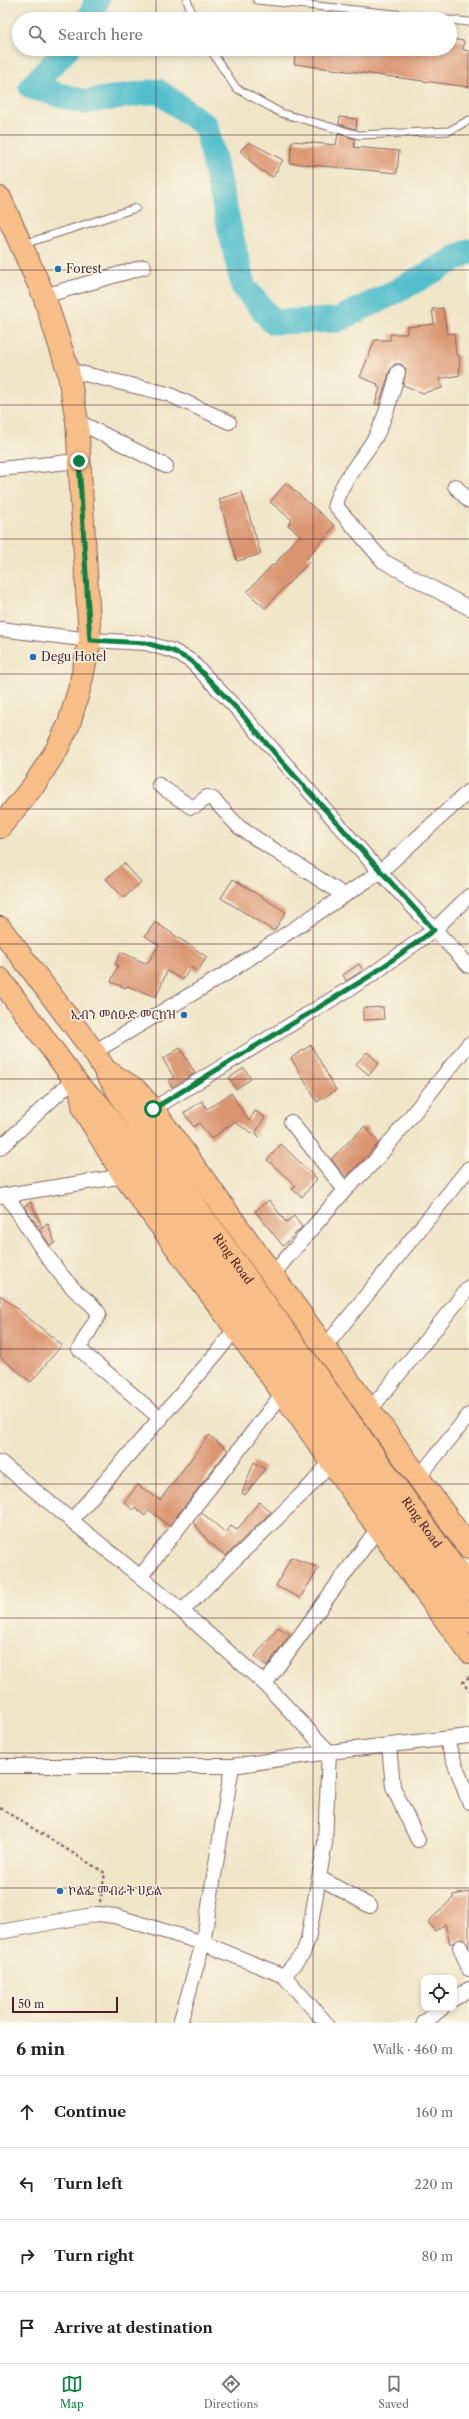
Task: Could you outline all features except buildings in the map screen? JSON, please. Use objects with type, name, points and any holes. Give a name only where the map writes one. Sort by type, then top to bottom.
[{"type":"main road","points":[[0,198],[44,296],[68,370],[77,421],[90,640],[80,686],[69,724],[57,749],[34,786],[0,827]]},
{"type":"main road","name":"Ring Road","points":[[0,928],[94,1052],[107,1071],[125,1103],[202,1214],[469,1589]]},
{"type":"main road","name":"Ring Road","points":[[0,979],[77,1083],[99,1104],[469,1621]]},
{"type":"main road","points":[[107,1071],[135,1089],[153,1109],[418,1478],[468,1542]]},
{"type":"main road","points":[[77,1083],[84,1110],[124,1176],[284,1393],[378,1528],[469,1652]]},
{"type":"street","points":[[44,296],[144,267]]},
{"type":"street","points":[[68,370],[168,394],[229,422]]},
{"type":"street","points":[[398,372],[387,413],[364,455],[337,497],[335,505],[383,561],[469,608]]},
{"type":"street","points":[[77,421],[166,466]]},
{"type":"street","points":[[0,469],[79,461]]},
{"type":"street","points":[[455,486],[469,501]]},
{"type":"street","points":[[0,629],[90,640],[146,643],[173,651],[191,661],[240,712],[380,872],[469,966]]},
{"type":"street","points":[[159,785],[191,807],[197,806],[207,797],[213,798],[239,827],[344,895]]},
{"type":"street","points":[[94,1052],[227,973],[380,872],[469,791]]},
{"type":"street","points":[[153,1109],[370,976],[434,930],[469,896]]},
{"type":"street","points":[[272,1275],[346,1190],[375,1161],[469,1044]]},
{"type":"street","points":[[0,1148],[77,1083]]},
{"type":"street","points":[[292,1122],[346,1190]]},
{"type":"street","points":[[324,1348],[469,1168]]},
{"type":"street","points":[[124,1176],[4,1196],[72,1288],[95,1307],[99,1314],[79,1349],[161,1418]]},
{"type":"street","points":[[370,1410],[469,1287]]},
{"type":"street","points":[[71,1521],[161,1418],[236,1328]]},
{"type":"street","points":[[142,1576],[284,1393]]},
{"type":"street","points":[[418,1478],[469,1415]]},
{"type":"street","points":[[182,1610],[311,1485],[330,1460]]},
{"type":"street","points":[[0,1462],[182,1610],[265,1684],[329,1752],[325,1843],[308,1940],[303,1953],[284,1976]]},
{"type":"street","points":[[265,1684],[378,1528]]},
{"type":"street","points":[[0,1766],[232,1766],[389,1744],[469,1736]]},
{"type":"street","points":[[446,1738],[469,1802]]},
{"type":"street","points":[[389,1744],[393,1787],[418,1840]]},
{"type":"street","points":[[180,2023],[203,1942],[232,1766]]},
{"type":"street","points":[[320,1878],[370,1906]]},
{"type":"street","points":[[0,1932],[98,1914],[115,1916],[203,1942],[284,1976],[326,2023]]},
{"type":"street","points":[[460,1947],[469,1969]]},
{"type":"street","points":[[457,1997],[469,1989]]},
{"type":"street","points":[[424,2023],[438,2011]]},
{"type":"lane","points":[[187,0],[191,12]]},
{"type":"lane","points":[[257,0],[375,12]]},
{"type":"lane","points":[[457,21],[469,22]]},
{"type":"lane","points":[[215,56],[236,88],[281,113],[359,134],[449,131],[469,120]]},
{"type":"lane","points":[[21,244],[136,208]]},
{"type":"path","points":[[469,1677],[463,1682],[469,1691]]},
{"type":"path","points":[[0,1808],[106,1873],[98,1914]]},
{"type":"waterway","points":[[92,12],[97,0]]},
{"type":"waterway","points":[[60,56],[31,87],[84,102],[158,91],[206,126],[243,286],[273,322],[337,320],[395,292],[469,251]]},
{"type":"place","name":"Forest","points":[[58,269]]},
{"type":"place","name":"Degu Hotel","points":[[33,657]]},
{"type":"place","name":"ኢብን መስዑድ መርከዝ","points":[[184,1015]]},
{"type":"place","name":"ኮልፌ መብራት ሀይል","points":[[60,1891]]},
{"type":"route","points":[[79,461],[90,640],[146,643],[173,651],[191,661],[240,712],[283,763],[380,872],[434,930],[370,976],[153,1109]]}]
